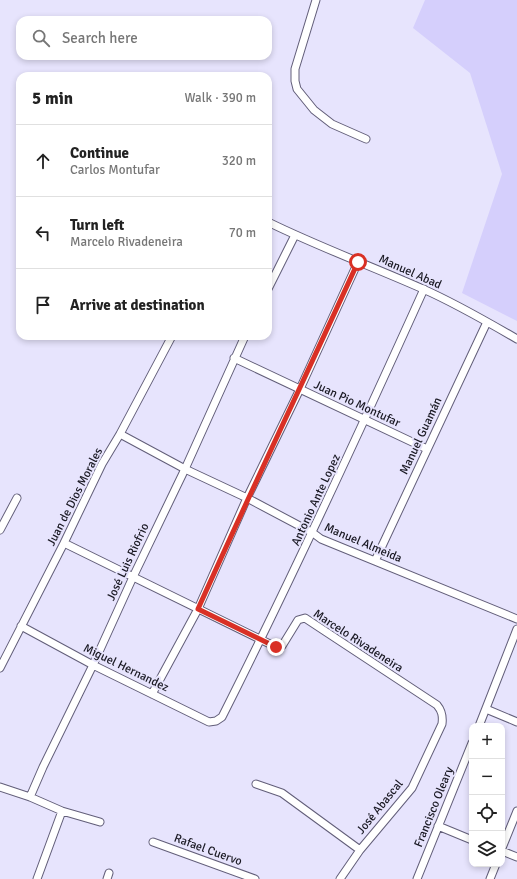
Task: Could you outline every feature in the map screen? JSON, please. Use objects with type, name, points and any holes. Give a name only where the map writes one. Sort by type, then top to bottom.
[{"type":"street","points":[[316,0],[295,69],[297,89],[314,110],[332,124],[366,139]]},
{"type":"street","name":"Manuel Abad","points":[[272,224],[424,289],[517,339]]},
{"type":"street","points":[[272,281],[295,235]]},
{"type":"street","points":[[152,694],[198,609],[358,262]]},
{"type":"street","name":"Antonio Ante Lopez","points":[[222,717],[313,533],[424,289]]},
{"type":"street","name":"Manuel Guamán","points":[[375,561],[487,322]]},
{"type":"street","name":"Juan de Dios Morales","points":[[1,663],[64,543],[102,464],[120,434],[170,340]]},
{"type":"street","name":"José Luis Riofrio","points":[[30,797],[185,469],[243,340]]},
{"type":"street","name":"Juan Pio Montufar","points":[[234,358],[427,449]]},
{"type":"street","name":"Manuel Almeida","points":[[120,434],[185,469],[248,498],[313,533],[321,539],[517,618]]},
{"type":"street","points":[[0,530],[17,498]]},
{"type":"street","name":"Marcelo Rivadeneira","points":[[64,543],[276,647],[282,646],[298,620],[305,618],[437,705],[442,714],[442,724]]},
{"type":"street","name":"Miguel Hernandez","points":[[21,626],[93,666],[209,722],[216,721],[222,717]]},
{"type":"street","points":[[480,723],[517,629]]},
{"type":"street","points":[[486,709],[517,722]]},
{"type":"street","name":"José Abascal","points":[[340,879],[360,850],[412,788],[442,724]]},
{"type":"street","name":"Francisco Oleary","points":[[418,879],[469,750]]},
{"type":"street","points":[[256,784],[282,793],[360,850]]},
{"type":"street","points":[[0,787],[30,797],[62,811],[100,822]]},
{"type":"street","points":[[37,879],[62,811]]},
{"type":"street","points":[[505,841],[517,811]]},
{"type":"street","points":[[438,826],[469,839]]},
{"type":"street","name":"Rafael Cuervo","points":[[153,842],[255,879]]},
{"type":"street","points":[[505,853],[517,857]]},
{"type":"street","points":[[490,879],[495,867]]},
{"type":"shaded area","points":[[425,0],[517,0],[517,321],[462,293],[502,174],[470,73],[413,28]]},
{"type":"route","points":[[276,647],[198,609],[358,262]]}]
